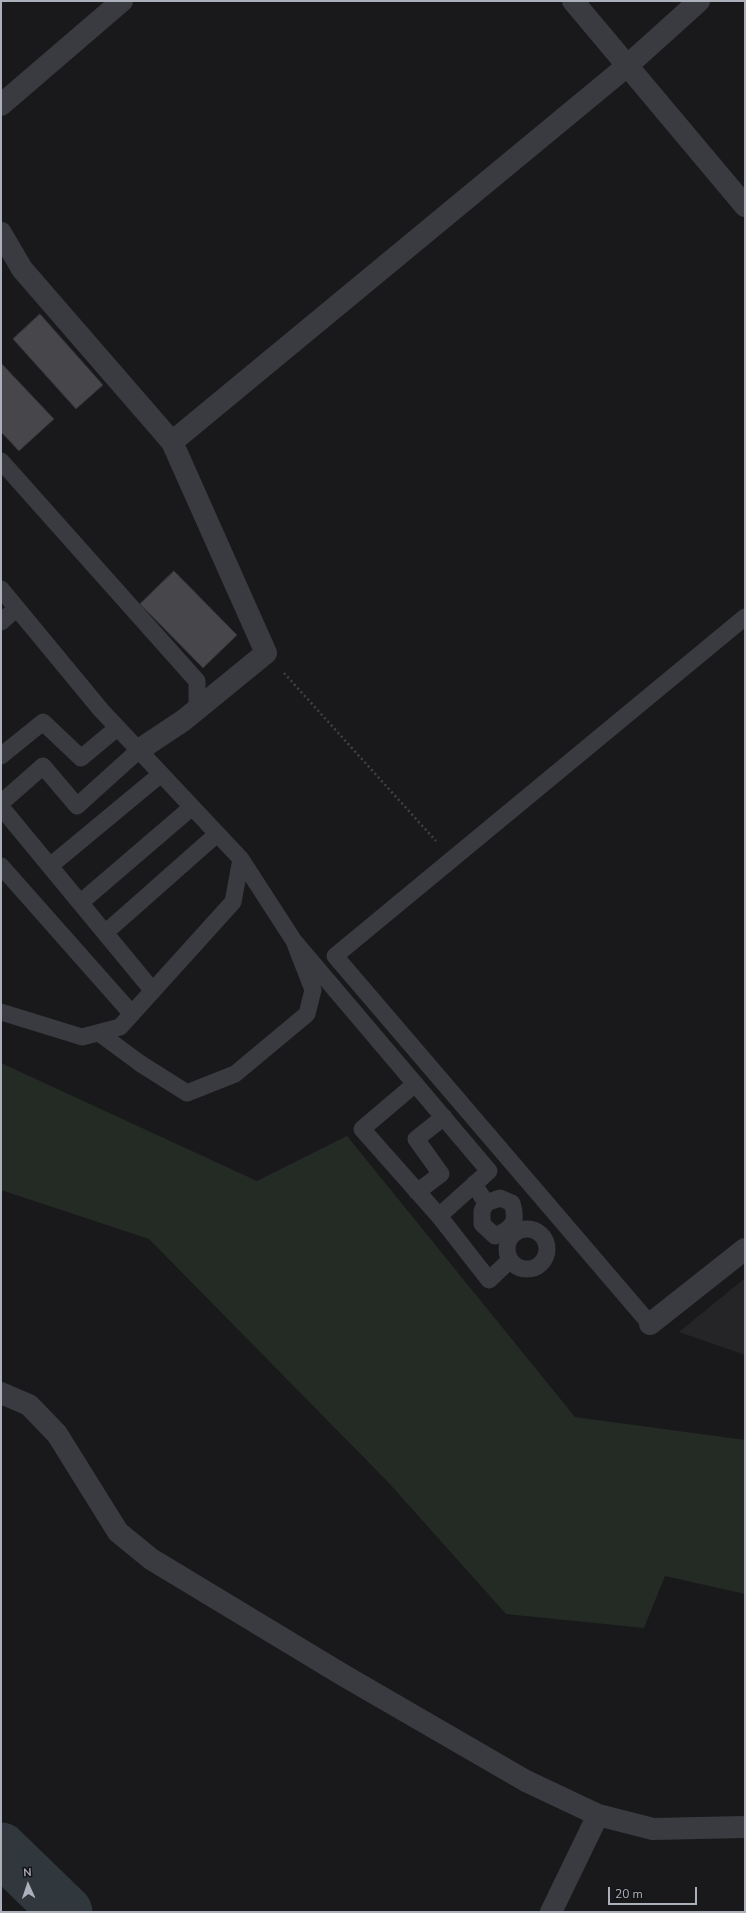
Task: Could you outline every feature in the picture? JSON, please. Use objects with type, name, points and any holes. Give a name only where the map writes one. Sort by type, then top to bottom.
[{"type":"street","points":[[1,105],[122,1]]},
{"type":"street","points":[[573,1],[745,206]]},
{"type":"street","points":[[172,442],[627,66],[699,1]]},
{"type":"street","points":[[1,233],[22,268],[172,442],[266,653],[197,709],[139,750]]},
{"type":"street","points":[[650,1324],[745,1249]]},
{"type":"street","points":[[1,1393],[29,1405],[57,1434],[118,1532],[151,1559],[343,1675],[526,1781],[598,1815],[653,1829],[745,1827]]},
{"type":"street","points":[[551,1912],[598,1815]]},
{"type":"lane","points":[[1,461],[197,681],[197,709]]},
{"type":"lane","points":[[1,589],[117,728],[241,859],[294,942],[489,1170],[439,1216]]},
{"type":"lane","points":[[1,622],[17,608]]},
{"type":"lane","points":[[650,1324],[335,956],[745,617]]},
{"type":"lane","points":[[1,756],[43,722],[81,758],[117,728]]},
{"type":"lane","points":[[1,803],[43,766],[77,806],[139,750]]},
{"type":"lane","points":[[50,866],[161,774]]},
{"type":"lane","points":[[1,807],[153,991]]},
{"type":"lane","points":[[80,903],[192,807]]},
{"type":"lane","points":[[105,933],[217,834]]},
{"type":"lane","points":[[1,1012],[82,1037],[120,1027],[233,902],[241,859]]},
{"type":"lane","points":[[1,866],[132,1014]]},
{"type":"lane","points":[[99,1033],[141,1064],[188,1093],[235,1074],[307,1014],[314,990],[294,942]]},
{"type":"lane","points":[[415,1084],[362,1129],[439,1216],[489,1280],[510,1260]]},
{"type":"lane","points":[[417,1192],[441,1174],[416,1139],[444,1117]]},
{"type":"lane","points":[[474,1184],[486,1203]]},
{"type":"lane","points":[[486,1203],[482,1211],[482,1224],[495,1236],[511,1231],[534,1230],[545,1239],[548,1252],[543,1263],[532,1269],[519,1268],[510,1260],[507,1246],[511,1231],[513,1224],[516,1215],[512,1203],[500,1198],[486,1203]]},
{"type":"path","points":[[266,653],[452,859]]},
{"type":"shaded area","points":[[1,1063],[257,1181],[347,1136],[575,1417],[745,1440],[745,1594],[665,1576],[644,1628],[506,1614],[388,1482],[149,1239],[1,1190]]},
{"type":"shaded area","points":[[745,1278],[745,1355],[679,1332]]},
{"type":"building","points":[[40,314],[103,385],[76,409],[13,339]]},
{"type":"building","points":[[1,363],[54,419],[19,451],[1,432]]},
{"type":"building","points":[[174,571],[237,635],[203,668],[140,604]]},
{"type":"waterway","points":[[1,1849],[66,1912]]}]
